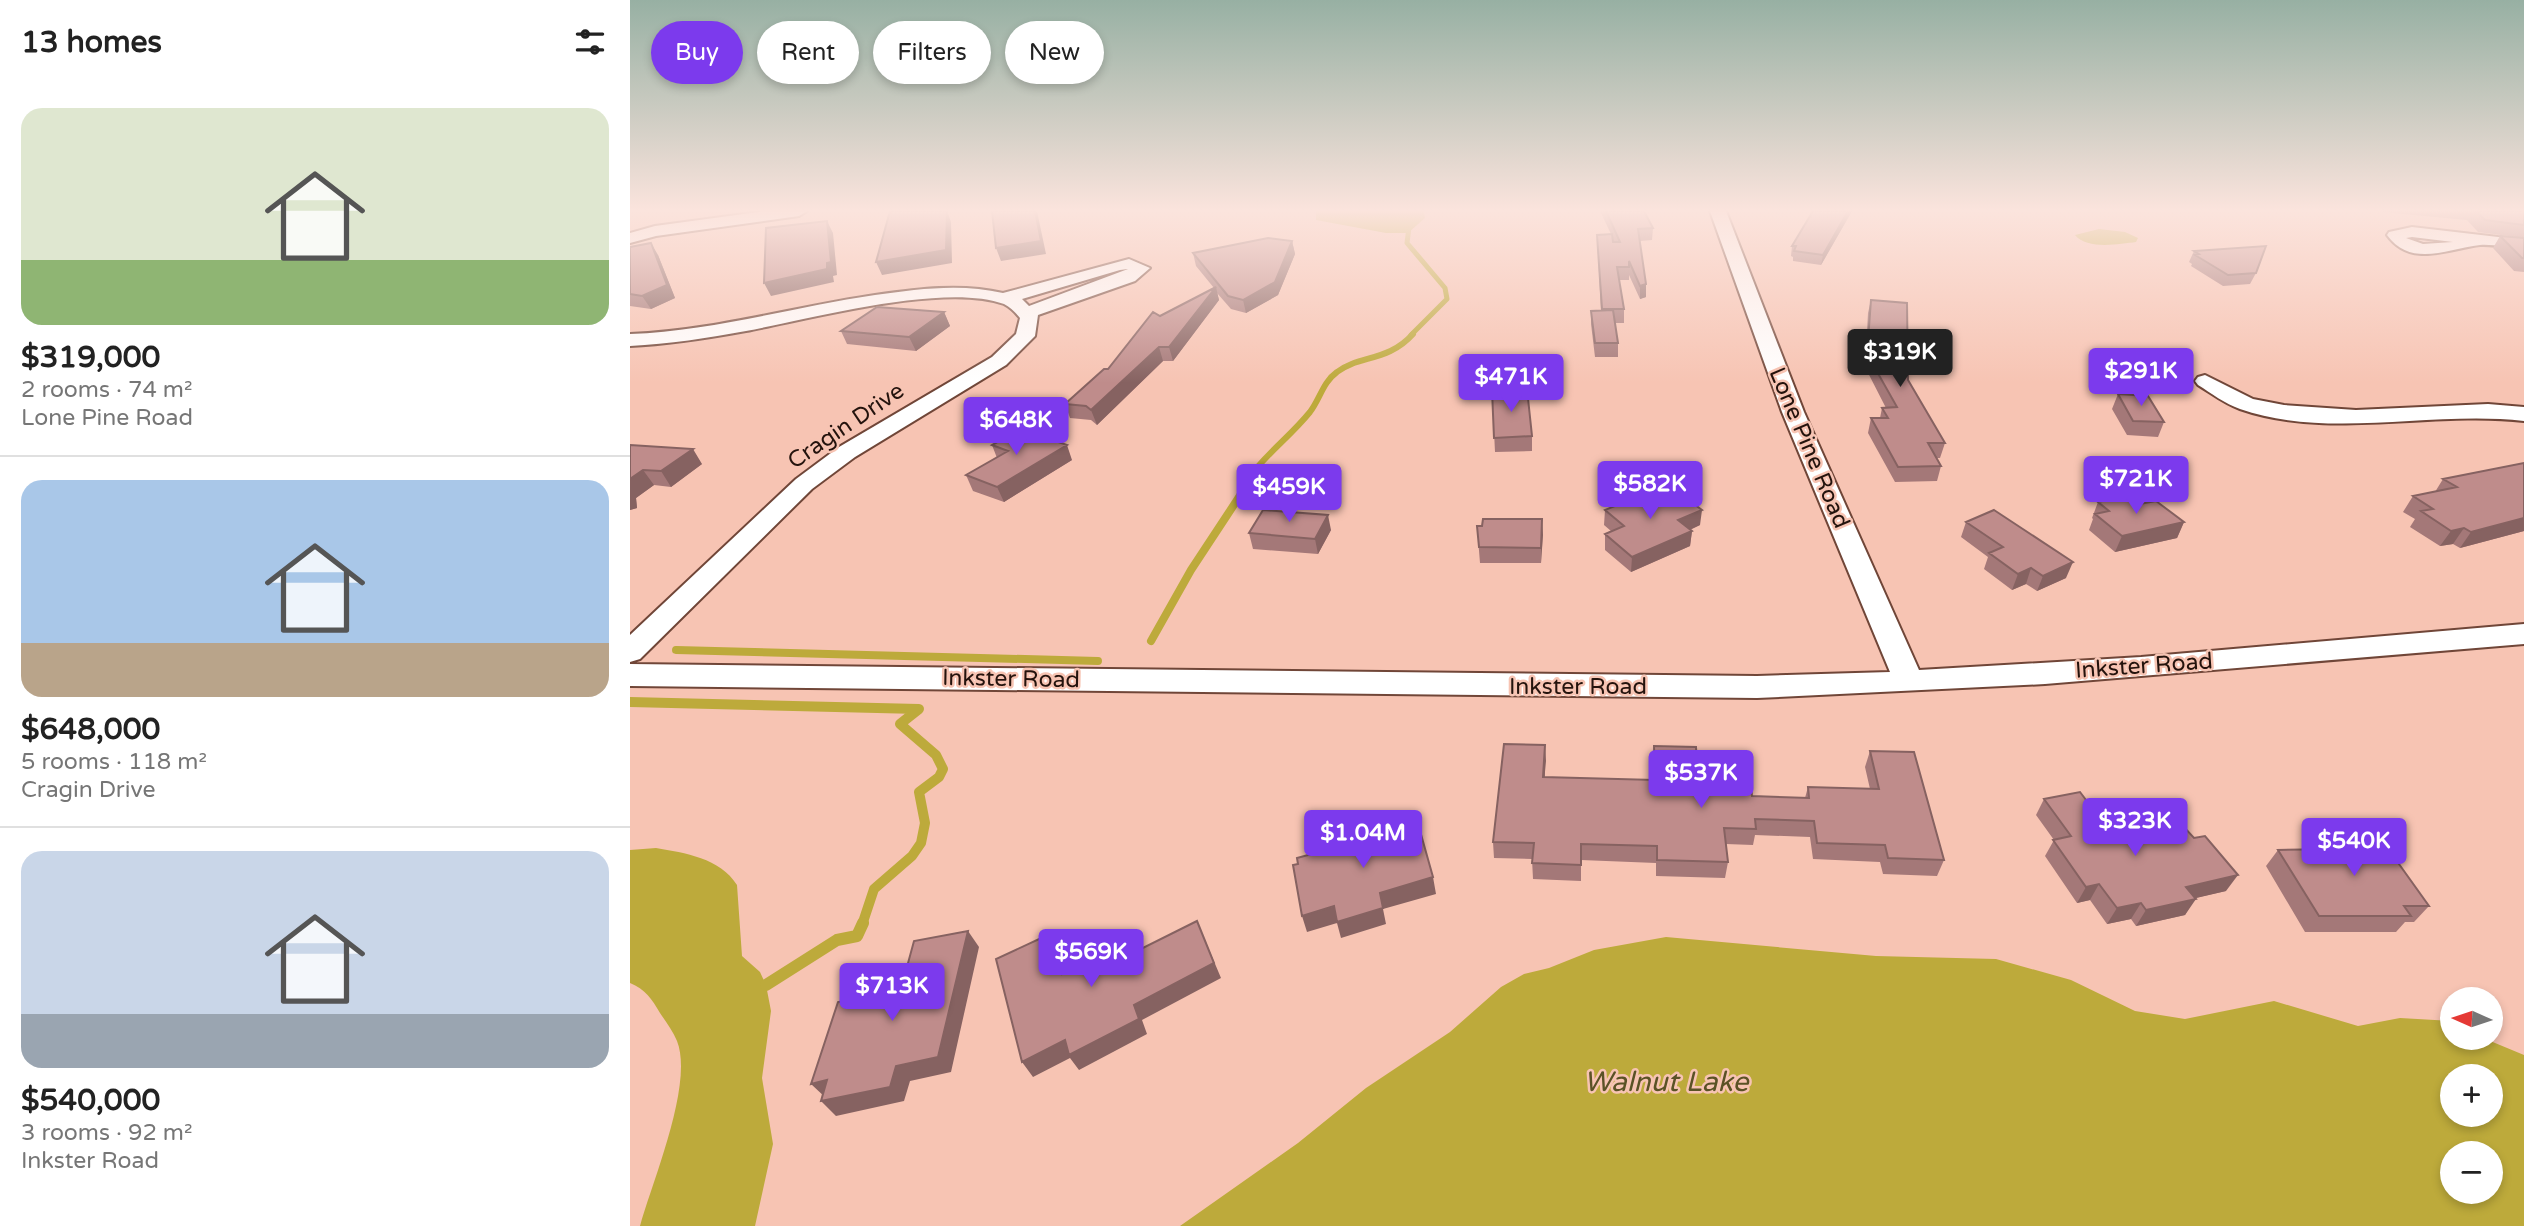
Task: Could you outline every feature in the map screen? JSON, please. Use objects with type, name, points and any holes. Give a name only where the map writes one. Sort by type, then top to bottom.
[{"type":"street","points":[[630,340],[694,334],[910,296],[956,293],[1006,298],[1108,268]]},
{"type":"street","points":[[1006,298],[1028,312],[1129,277],[1141,268]]},
{"type":"street","name":"Lone Pine Road","points":[[1739,268],[1793,412],[1909,682]]},
{"type":"street","name":"Cragin Drive","points":[[630,652],[786,500],[824,468],[1007,355],[1029,329],[1028,312]]},
{"type":"street","points":[[2205,381],[2246,404],[2284,412],[2356,417],[2488,410],[2524,414]]},
{"type":"street","name":"Inkster Road","points":[[630,675],[1593,687],[1909,682],[2203,662],[2524,634]]},
{"type":"water","points":[[656,848],[701,858],[730,876],[737,885],[742,956],[760,972],[766,985],[771,1011],[762,1078],[773,1144],[755,1226],[640,1226],[676,1107],[681,1059],[675,1037],[651,999],[644,991],[630,983],[630,850]]},
{"type":"water","name":"Walnut Lake","points":[[1666,937],[1876,956],[1996,959],[2071,980],[2135,1011],[2185,1019],[2274,1001],[2358,1026],[2400,1018],[2440,1020],[2440,1050],[2503,1050],[2503,1046],[2524,1055],[2524,1226],[1180,1226],[1298,1143],[1366,1088],[1450,1032],[1501,987],[1524,974],[1549,968],[1594,950]]},
{"type":"building","points":[[630,268],[661,268],[667,285],[642,296],[630,294]]},
{"type":"building","points":[[765,268],[827,268],[827,269],[764,283]]},
{"type":"building","points":[[1205,268],[1281,268],[1275,282],[1243,300],[1228,296]]},
{"type":"building","points":[[1599,268],[1617,268],[1624,309],[1602,309]]},
{"type":"building","points":[[1632,268],[1644,268],[1646,284],[1640,286]]},
{"type":"building","points":[[2217,268],[2258,268],[2256,273],[2228,275]]},
{"type":"building","points":[[1216,287],[1169,347],[1159,347],[1091,410],[1086,406],[1065,404],[1104,369],[1108,369],[1153,312],[1160,316]]},
{"type":"building","points":[[1871,300],[1907,303],[1908,380],[1945,443],[1928,443],[1941,466],[1898,467],[1871,418],[1888,418],[1882,408],[1897,407],[1867,354]]},
{"type":"building","points":[[877,307],[944,312],[909,337],[841,331]]},
{"type":"building","points":[[1613,310],[1618,343],[1595,343],[1591,311]]},
{"type":"building","points":[[1527,389],[1532,436],[1494,438],[1492,390]]},
{"type":"building","points":[[2118,394],[2148,396],[2164,422],[2133,421]]},
{"type":"building","points":[[1021,429],[1067,445],[997,487],[966,475],[1008,451],[992,445]]},
{"type":"building","points":[[630,445],[693,449],[661,471],[643,470],[630,479]]},
{"type":"building","points":[[2524,463],[2524,518],[2471,532],[2464,528],[2451,531],[2421,511],[2433,509],[2413,496],[2457,487],[2443,479]]},
{"type":"building","points":[[1654,490],[1661,495],[1675,490],[1702,510],[1678,520],[1692,531],[1632,557],[1605,534],[1624,526],[1605,510]]},
{"type":"building","points":[[2129,495],[2140,504],[2156,501],[2184,522],[2122,536],[2095,514],[2109,511],[2098,502]]},
{"type":"building","points":[[1263,510],[1328,515],[1315,539],[1249,533]]},
{"type":"building","points":[[1994,510],[2073,562],[2043,576],[2031,568],[2018,574],[1989,553],[2003,547],[1966,522]]},
{"type":"building","points":[[1483,519],[1542,519],[1541,548],[1479,547],[1477,526],[1482,526]]},
{"type":"building","points":[[1504,744],[1545,745],[1543,777],[1655,780],[1654,746],[1696,747],[1698,783],[1751,785],[1752,796],[1809,798],[1808,787],[1879,789],[1870,751],[1914,752],[1944,860],[1888,858],[1885,845],[1817,843],[1814,821],[1755,819],[1756,829],[1724,828],[1728,862],[1657,860],[1657,846],[1581,844],[1581,865],[1532,863],[1534,843],[1493,842]]},
{"type":"building","points":[[2080,792],[2117,841],[2184,827],[2194,838],[2205,836],[2238,875],[2186,887],[2196,899],[2146,910],[2141,903],[2117,908],[2099,884],[2086,887],[2053,840],[2071,836],[2044,799]]},
{"type":"building","points":[[1415,813],[1433,877],[1380,893],[1383,908],[1337,922],[1334,906],[1302,916],[1293,865],[1298,864],[1297,858],[1371,838],[1368,826]]},
{"type":"building","points":[[2326,832],[2376,832],[2429,906],[2404,906],[2411,916],[2319,916],[2278,850],[2338,849]]},
{"type":"building","points":[[1197,921],[1214,963],[1134,1005],[1139,1019],[1069,1055],[1065,1040],[1022,1062],[996,959],[1050,934],[1062,974],[1116,947],[1121,959]]},
{"type":"building","points":[[968,931],[938,1057],[896,1066],[890,1087],[821,1101],[827,1080],[811,1084],[838,1002],[901,989],[914,941]]},
{"type":"waterway","points":[[1411,335],[1447,299],[1445,288],[1428,268]]},
{"type":"waterway","points":[[1245,488],[1244,484],[1251,474],[1310,412],[1332,376],[1355,363],[1394,349],[1413,334]]},
{"type":"waterway","points":[[1151,641],[1191,570],[1245,488]]},
{"type":"waterway","points":[[676,650],[1098,661]]},
{"type":"waterway","points":[[630,702],[919,709],[900,724],[936,755],[943,769],[939,777],[919,792],[925,823],[921,843],[912,856],[874,889],[862,925]]},
{"type":"waterway","points":[[766,985],[837,940],[857,936],[863,923]]}]
